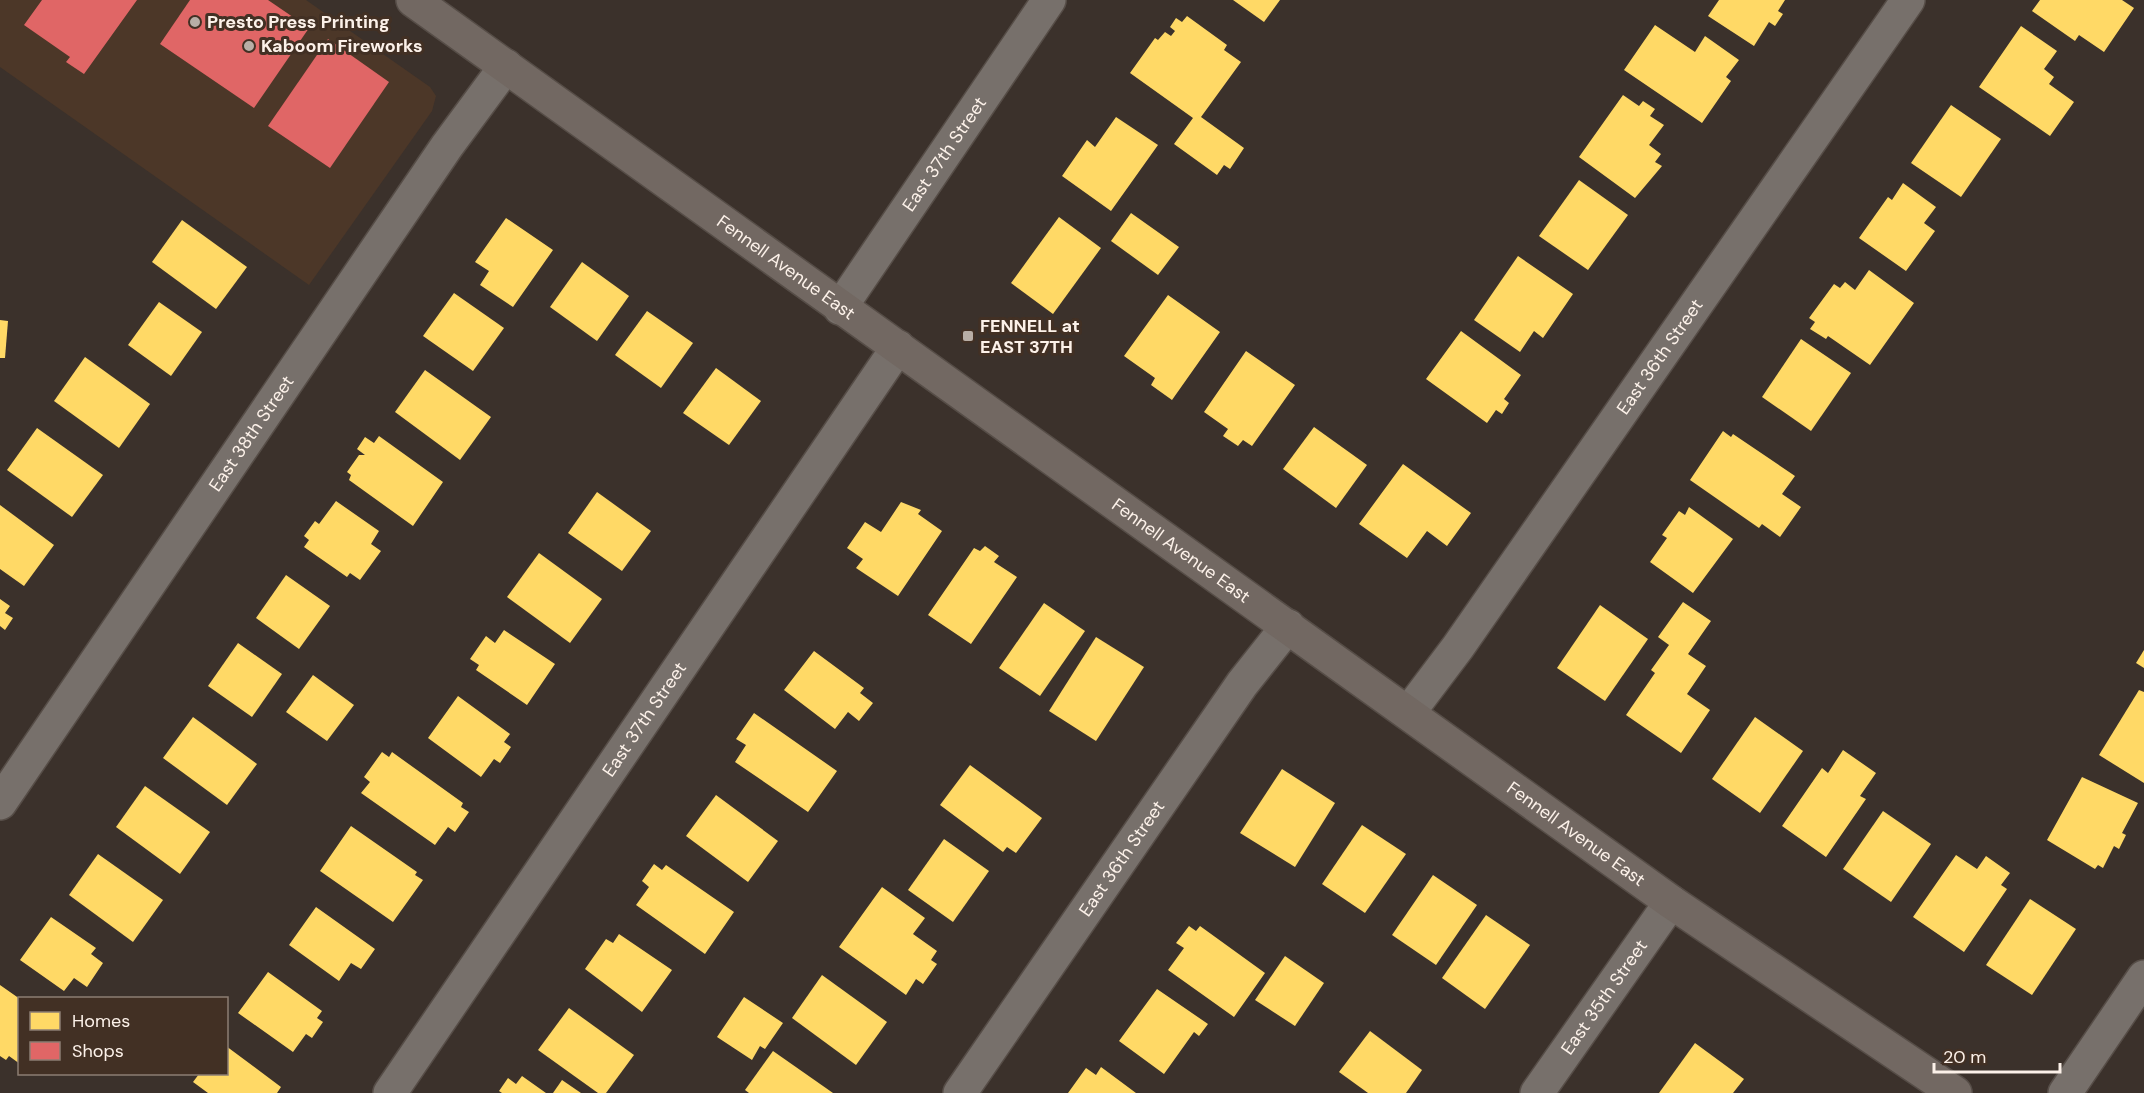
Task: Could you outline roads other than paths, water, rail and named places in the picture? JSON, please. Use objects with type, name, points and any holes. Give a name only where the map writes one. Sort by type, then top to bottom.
[{"type":"main road","name":"Fennell Avenue East","points":[[413,0],[1671,902],[1955,1093]]},
{"type":"street","name":"East 37th Street","points":[[840,308],[1049,0]]},
{"type":"street","name":"East 36th Street","points":[[1409,712],[1458,647],[1908,0]]},
{"type":"street","name":"East 38th Street","points":[[0,803],[447,146],[506,66]]},
{"type":"street","name":"East 37th Street","points":[[390,1093],[898,347]]},
{"type":"street","name":"East 36th Street","points":[[960,1093],[1242,684],[1288,626]]},
{"type":"street","name":"East 35th Street","points":[[1538,1093],[1671,902]]},
{"type":"street","points":[[2065,1093],[2144,977]]},
{"type":"place","name":"Presto Press Printing","points":[[195,22]]},
{"type":"place","name":"Kaboom Fireworks","points":[[249,46]]},
{"type":"place","name":"FENNELL at EAST 37TH","points":[[968,336]]}]
